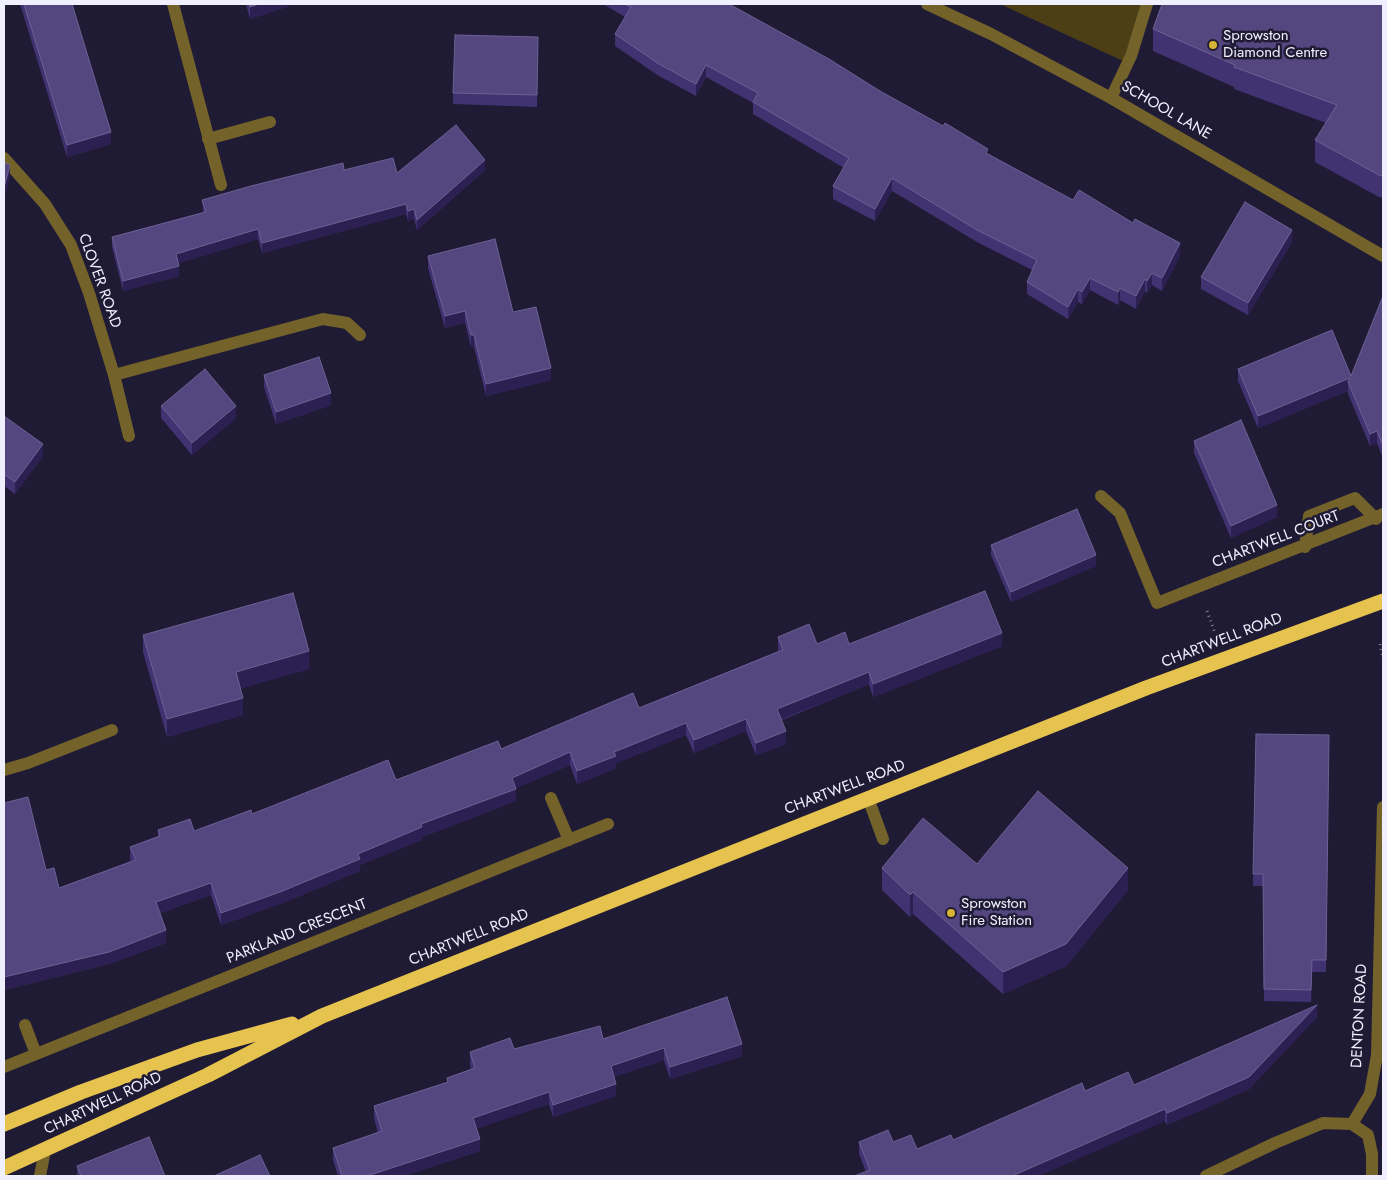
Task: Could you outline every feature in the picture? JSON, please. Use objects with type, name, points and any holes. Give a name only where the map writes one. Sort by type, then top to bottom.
[{"type":"highway","name":"CHARTWELL ROAD","points":[[4,1168],[208,1075],[322,1016],[1146,688],[1383,601]]},
{"type":"highway","name":"CHARTWELL ROAD","points":[[4,1124],[81,1092],[196,1050],[322,1016]]},
{"type":"street","points":[[173,4],[221,185]]},
{"type":"street","name":"SCHOOL LANE","points":[[927,4],[991,34],[1111,98],[1383,256]]},
{"type":"street","points":[[1111,98],[1131,56],[1147,4]]},
{"type":"street","points":[[208,139],[270,122]]},
{"type":"street","name":"CLOVER ROAD","points":[[4,158],[45,204],[71,245],[89,293],[114,375],[129,436]]},
{"type":"street","points":[[114,375],[323,319],[347,323],[360,335]]},
{"type":"street","name":"CHARTWELL COURT","points":[[1101,496],[1120,512],[1156,603],[1379,517]]},
{"type":"street","points":[[1305,546],[1309,516],[1318,512],[1355,498],[1379,517]]},
{"type":"street","points":[[4,770],[28,764],[112,730]]},
{"type":"street","points":[[551,798],[569,840]]},
{"type":"street","points":[[868,798],[883,839]]},
{"type":"street","name":"DENTON ROAD","points":[[1352,1124],[1370,1094],[1377,1055],[1383,807]]},
{"type":"street","name":"PARKLAND CRESCENT","points":[[4,1068],[608,824]]},
{"type":"street","points":[[25,1025],[36,1054]]},
{"type":"street","points":[[1206,1176],[1275,1143],[1323,1123],[1352,1124],[1368,1135],[1372,1154],[1372,1176]]},
{"type":"street","points":[[40,1176],[45,1150]]},
{"type":"path","points":[[1380,644],[1383,659]]},
{"type":"shaded area","points":[[1000,4],[1142,4],[1123,61]]},
{"type":"building","points":[[24,4],[72,4],[111,132],[67,145]]},
{"type":"building","points":[[625,4],[729,4],[829,59],[880,91],[943,126],[945,123],[988,149],[986,153],[1073,200],[1079,190],[1133,223],[1135,219],[1180,243],[1162,278],[1152,273],[1147,281],[1145,279],[1136,296],[1120,288],[1118,292],[1090,278],[1082,292],[1078,289],[1068,307],[1027,282],[1037,260],[977,230],[892,178],[875,209],[833,186],[849,158],[753,102],[758,93],[706,65],[696,84],[659,64],[615,34],[631,7]]},
{"type":"building","points":[[1162,4],[1383,4],[1383,176],[1315,140],[1337,105],[1234,67],[1235,65],[1153,29]]},
{"type":"building","points":[[455,35],[538,37],[537,95],[453,93]]},
{"type":"building","points":[[456,125],[485,160],[417,220],[414,209],[408,211],[406,204],[262,243],[258,229],[176,254],[179,266],[123,281],[112,237],[206,212],[202,200],[343,163],[344,170],[393,158],[397,173]]},
{"type":"building","points":[[4,163],[10,165],[4,188]]},
{"type":"building","points":[[1245,202],[1292,230],[1248,303],[1201,277]]},
{"type":"building","points":[[495,239],[513,312],[536,307],[551,368],[486,384],[474,335],[471,335],[465,311],[445,316],[428,256]]},
{"type":"building","points":[[1383,296],[1383,446],[1377,431],[1370,434],[1348,382],[1350,378],[1258,416],[1238,369],[1332,330],[1351,376]]},
{"type":"building","points":[[319,357],[331,393],[276,412],[264,375]]},
{"type":"building","points":[[205,369],[236,406],[192,443],[161,406]]},
{"type":"building","points":[[4,416],[43,444],[15,482],[4,474]]},
{"type":"building","points":[[1241,420],[1277,505],[1231,526],[1194,441]]},
{"type":"building","points":[[1077,509],[1096,555],[1011,592],[991,545]]},
{"type":"building","points":[[985,591],[1002,633],[873,684],[869,672],[777,709],[786,731],[756,743],[746,719],[694,740],[686,723],[614,752],[616,756],[577,771],[570,752],[512,778],[516,789],[421,824],[422,827],[358,854],[360,859],[280,892],[221,913],[211,883],[156,902],[166,930],[109,952],[4,977],[4,803],[28,797],[46,870],[54,868],[59,888],[136,860],[130,847],[160,836],[158,830],[190,819],[194,831],[251,810],[252,814],[388,760],[396,780],[498,741],[501,749],[633,693],[639,708],[783,650],[778,637],[809,624],[817,644],[845,632],[849,644]]},
{"type":"building","points":[[293,593],[309,651],[236,672],[243,698],[167,719],[143,635]]},
{"type":"building","points":[[1256,734],[1329,735],[1326,960],[1312,960],[1311,990],[1264,989],[1263,874],[1253,874]]},
{"type":"building","points":[[1038,791],[1128,868],[1066,944],[1003,972],[913,892],[910,895],[882,868],[923,818],[977,864]]},
{"type":"building","points":[[727,997],[742,1044],[670,1067],[664,1048],[611,1066],[616,1084],[553,1105],[549,1092],[473,1118],[480,1139],[367,1176],[342,1176],[333,1148],[382,1131],[374,1106],[448,1082],[447,1078],[475,1068],[470,1052],[510,1038],[514,1049],[600,1026],[603,1039]]},
{"type":"building","points":[[1317,1005],[1249,1077],[1167,1113],[1165,1109],[1012,1176],[854,1176],[870,1170],[859,1142],[888,1130],[893,1142],[911,1135],[917,1149],[951,1135],[953,1140],[1082,1083],[1085,1091],[1128,1072],[1134,1085]]},
{"type":"building","points":[[149,1137],[165,1176],[81,1176],[77,1166]]},
{"type":"building","points":[[260,1155],[270,1176],[214,1176]]},
{"type":"place","name":"Sprowston Diamond Centre","points":[[1213,45]]},
{"type":"place","name":"Sprowston Fire Station","points":[[951,913]]}]
